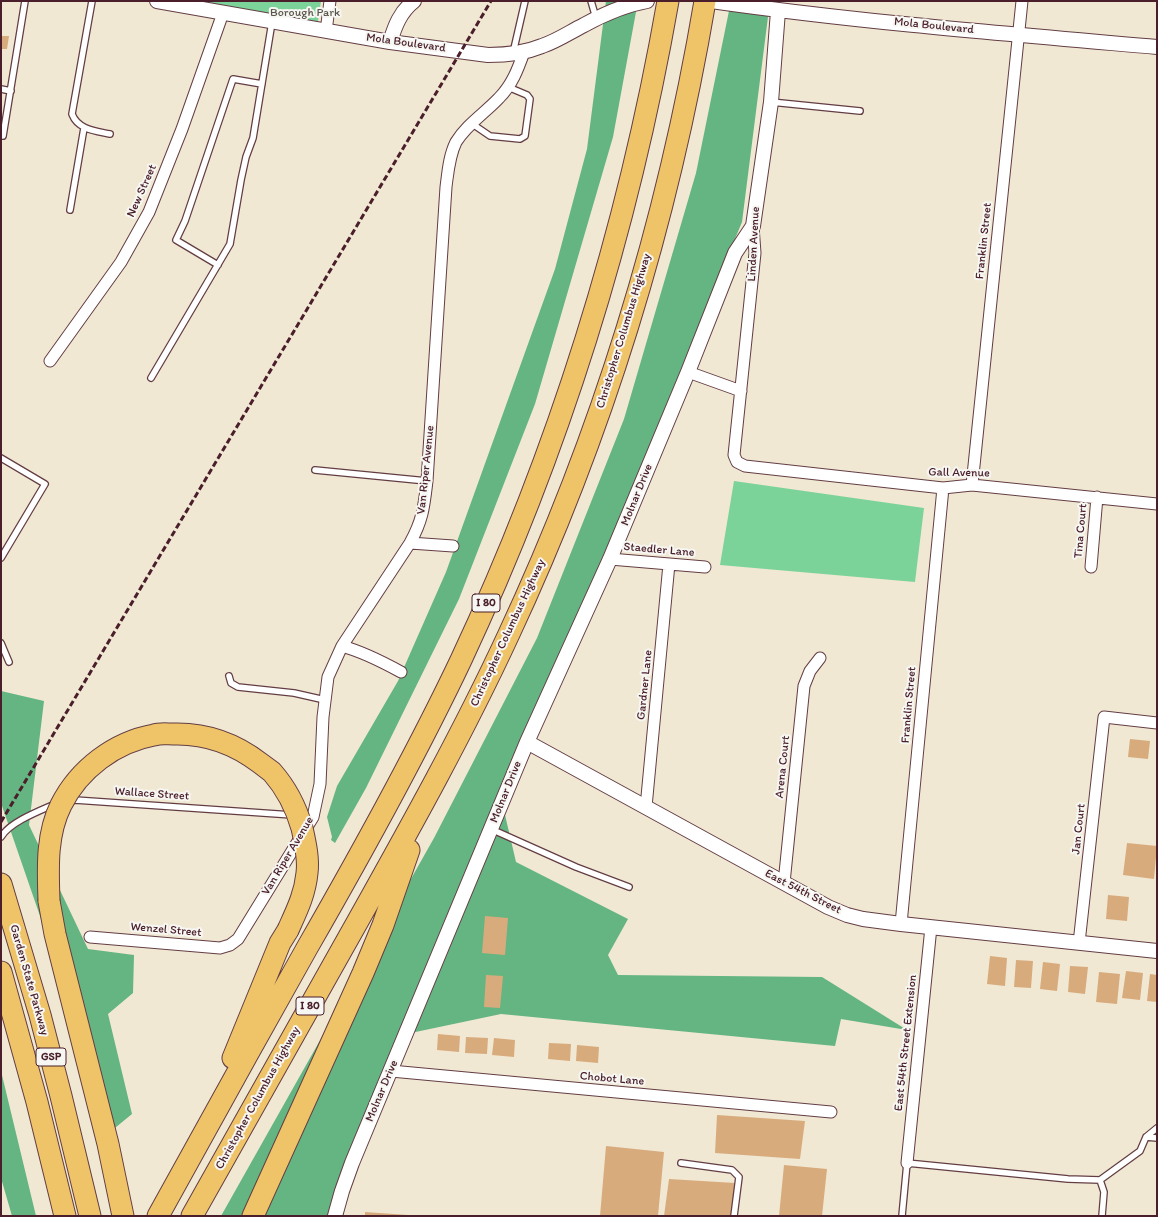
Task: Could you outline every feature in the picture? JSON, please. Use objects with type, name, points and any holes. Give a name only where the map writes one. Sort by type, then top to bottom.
[{"type":"highway","name":"Christopher Columbus Highway","points":[[192,1216],[427,797],[476,704],[529,592],[564,507],[596,421],[625,334],[653,239],[675,150],[706,7]]},
{"type":"highway","name":"I 80","points":[[158,1216],[404,774],[460,661],[511,545],[570,387],[608,266],[639,143],[667,9]]},
{"type":"highway","points":[[123,1216],[108,1144],[55,934],[48,900],[48,869],[51,835],[61,805],[78,779],[98,760],[125,744],[155,734],[189,734],[219,740],[247,753],[271,771],[288,795],[298,816],[306,845],[307,872],[302,899],[288,930],[280,943],[197,1145]]},
{"type":"highway","points":[[253,1216],[318,1074],[383,925],[427,797]]},
{"type":"highway","name":"Garden State Parkway","points":[[3,892],[60,1088],[90,1216]]},
{"type":"highway","name":"Garden State Parkway","points":[[1,972],[35,1095],[65,1216]]},
{"type":"highway","points":[[260,1216],[318,1074]]},
{"type":"street","name":"Mola Boulevard","points":[[158,1],[390,42],[488,55],[519,53],[543,46],[609,12],[634,3],[647,1]]},
{"type":"street","points":[[326,31],[330,1]]},
{"type":"street","points":[[390,42],[399,18],[405,8],[414,1]]},
{"type":"street","name":"Franklin Street","points":[[972,485],[1022,1]]},
{"type":"street","name":"Mola Boulevard","points":[[706,7],[779,6],[1018,35],[1157,47]]},
{"type":"street","name":"Linden Avenue","points":[[737,462],[734,455],[755,253],[752,226],[771,102],[779,6]]},
{"type":"street","name":"New Street","points":[[50,361],[121,262],[149,212],[182,129],[223,13]]},
{"type":"street","name":"Van Riper Avenue","points":[[238,939],[313,817],[320,784],[325,700],[328,676],[342,646],[418,530],[423,515],[427,480],[446,187],[450,159],[456,143],[465,129],[499,98],[508,87],[518,68],[519,53]]},
{"type":"street","name":"Molnar Drive","points":[[336,1216],[342,1191],[352,1163],[527,742],[610,559],[688,372],[734,253],[752,226]]},
{"type":"street","points":[[688,372],[741,391]]},
{"type":"street","name":"Gall Avenue","points":[[737,462],[745,466],[943,488],[972,485],[1157,504]]},
{"type":"street","name":"Franklin Street","points":[[901,924],[943,488]]},
{"type":"street","name":"Tina Court","points":[[1091,566],[1097,497]]},
{"type":"street","points":[[410,543],[453,546]]},
{"type":"street","name":"Staedler Lane","points":[[610,559],[705,567]]},
{"type":"street","name":"Gardner Lane","points":[[646,807],[669,564]]},
{"type":"street","points":[[342,646],[372,656],[400,672]]},
{"type":"street","name":"Arena Court","points":[[784,883],[804,686],[810,671],[820,658]]},
{"type":"street","name":"Jan Court","points":[[1079,943],[1104,717],[1157,722]]},
{"type":"street","name":"East 54th Street","points":[[527,742],[828,907],[847,914],[863,919],[901,924],[1157,951]]},
{"type":"street","name":"East 54th Street Extension","points":[[907,1163],[931,927]]},
{"type":"street","name":"Wenzel Street","points":[[90,937],[220,948],[230,945],[238,939]]},
{"type":"street","name":"Chobot Lane","points":[[391,1071],[831,1112]]},
{"type":"lane","points":[[2,136],[11,91],[25,1]]},
{"type":"lane","points":[[92,1],[72,114],[75,122],[84,128],[110,134]]},
{"type":"lane","points":[[519,53],[525,1]]},
{"type":"lane","points":[[590,1],[596,18]]},
{"type":"lane","points":[[151,378],[230,244],[241,180],[246,157],[253,138],[272,21]]},
{"type":"lane","points":[[218,266],[176,240],[185,221],[233,79],[262,84]]},
{"type":"lane","points":[[471,123],[490,136],[520,139],[525,136],[530,99],[527,95],[508,87]]},
{"type":"lane","points":[[1,89],[11,91]]},
{"type":"lane","points":[[771,102],[860,110]]},
{"type":"lane","points":[[70,210],[84,128]]},
{"type":"lane","points":[[1,458],[45,484],[1,558]]},
{"type":"lane","points":[[316,470],[427,480]]},
{"type":"lane","points":[[1,643],[9,662]]},
{"type":"lane","points":[[229,676],[231,683],[238,687],[294,693],[325,700]]},
{"type":"lane","name":"Wallace Street","points":[[1,837],[4,832],[13,825],[55,804],[75,800],[313,817]]},
{"type":"lane","points":[[491,829],[576,867],[629,887]]},
{"type":"lane","points":[[902,1216],[907,1163],[1068,1179],[1100,1180],[1140,1151],[1146,1137],[1157,1128]]},
{"type":"lane","points":[[1146,1137],[1157,1138]]},
{"type":"lane","points":[[681,1163],[732,1170],[739,1177],[734,1216]]},
{"type":"lane","points":[[1100,1180],[1104,1192],[1102,1216]]},
{"type":"green space","name":"Borough Park","points":[[161,1],[321,1],[317,28]]},
{"type":"green space","points":[[606,1],[638,1],[613,137],[535,404],[459,599],[366,788],[335,843],[331,840],[332,837],[327,817],[337,786],[398,681],[446,572],[555,269],[587,149]]},
{"type":"green space","points":[[731,1],[770,1],[742,222],[502,802],[516,862],[628,919],[608,955],[618,975],[822,977],[907,1030],[841,1019],[835,1046],[501,1014],[406,1034],[358,1150],[343,1216],[221,1216],[434,838],[537,638],[624,419],[696,173]]},
{"type":"green space","points":[[734,481],[924,508],[915,582],[720,565]]},
{"type":"green space","points":[[1,691],[44,701],[29,825],[88,949],[134,955],[133,993],[108,1014],[132,1114],[99,1141],[40,916],[1,803]]},
{"type":"green space","points":[[1,1071],[36,1216],[12,1216],[1,1178]]},
{"type":"building","points":[[1,36],[9,36],[7,49],[1,49]]},
{"type":"building","points":[[1130,739],[1150,741],[1148,759],[1128,757]]},
{"type":"building","points":[[1127,843],[1157,846],[1154,879],[1123,875]]},
{"type":"building","points":[[1108,895],[1129,897],[1127,921],[1106,919]]},
{"type":"building","points":[[485,916],[508,918],[505,955],[482,953]]},
{"type":"building","points":[[990,956],[1007,958],[1005,986],[987,984]]},
{"type":"building","points":[[1016,960],[1033,961],[1031,988],[1014,987]]},
{"type":"building","points":[[1043,962],[1060,964],[1057,991],[1040,989]]},
{"type":"building","points":[[1070,966],[1088,967],[1085,994],[1068,992]]},
{"type":"building","points":[[1126,971],[1143,973],[1140,1000],[1122,998]]},
{"type":"building","points":[[1099,972],[1120,974],[1117,1004],[1096,1002]]},
{"type":"building","points":[[1150,974],[1157,975],[1157,1002],[1147,1001]]},
{"type":"building","points":[[486,975],[503,976],[500,1008],[484,1007]]},
{"type":"building","points":[[438,1034],[460,1036],[459,1052],[437,1050]]},
{"type":"building","points":[[466,1037],[488,1038],[487,1054],[465,1053]]},
{"type":"building","points":[[494,1038],[515,1040],[514,1057],[492,1055]]},
{"type":"building","points":[[549,1043],[571,1044],[570,1061],[548,1059]]},
{"type":"building","points":[[577,1045],[599,1047],[598,1063],[576,1061]]},
{"type":"building","points":[[717,1115],[805,1121],[800,1159],[715,1153]]},
{"type":"building","points":[[606,1146],[664,1152],[658,1216],[600,1216]]},
{"type":"building","points":[[784,1165],[827,1169],[822,1216],[779,1216]]},
{"type":"building","points":[[669,1179],[735,1183],[732,1216],[664,1216]]},
{"type":"building","points":[[365,1212],[408,1215],[408,1216],[365,1216]]},
{"type":"railway","points":[[1,822],[491,1]]}]
